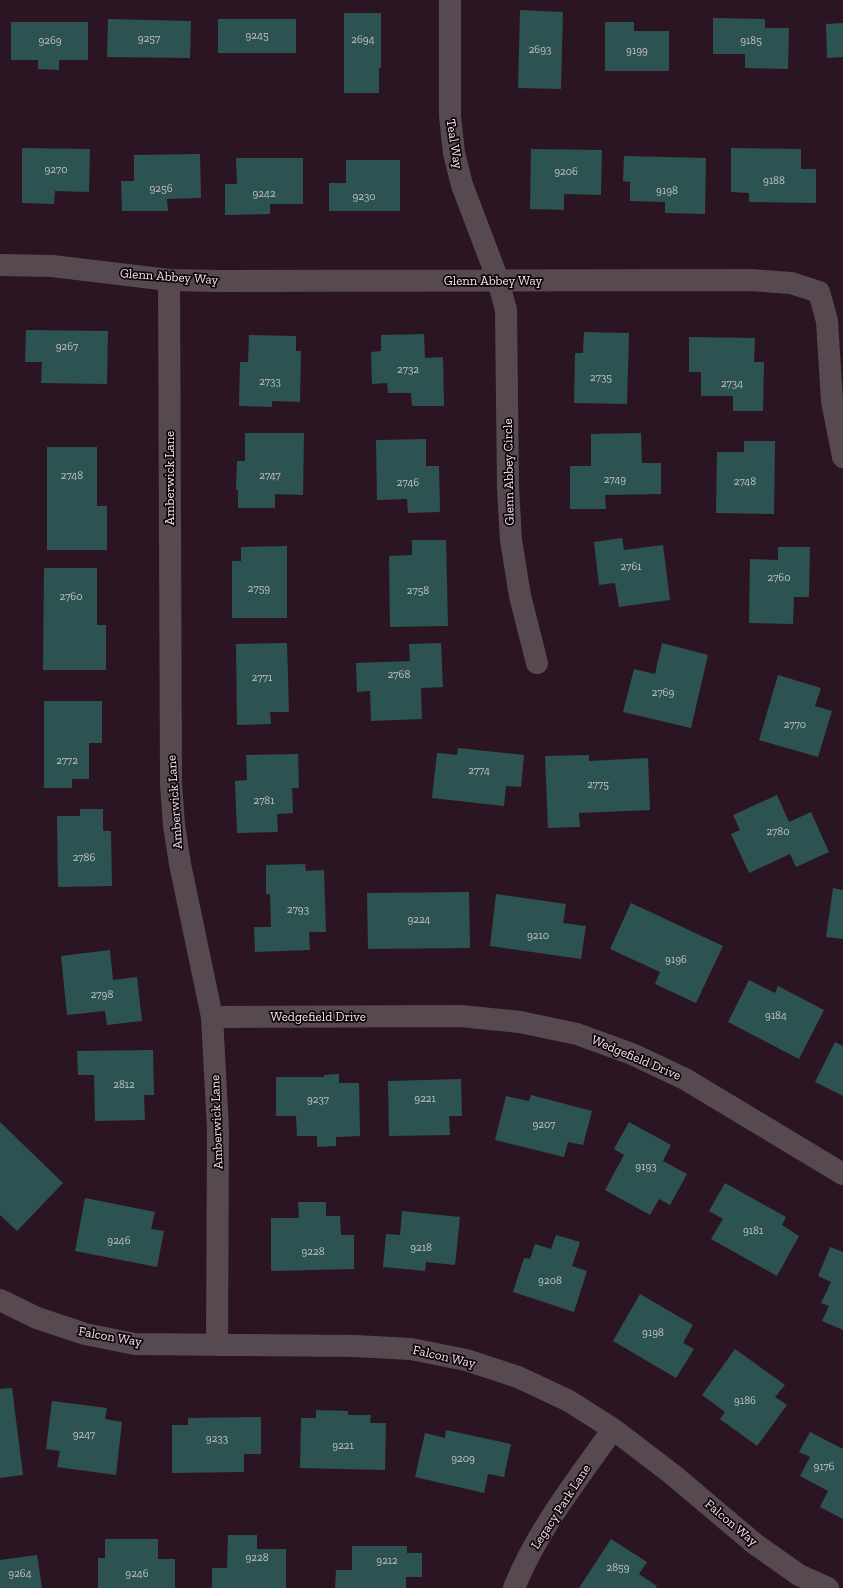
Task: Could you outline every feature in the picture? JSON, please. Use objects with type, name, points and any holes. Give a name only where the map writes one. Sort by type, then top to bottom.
[{"type":"street","name":"Teal Way","points":[[450,0],[450,116],[454,153],[462,185],[498,280]]},
{"type":"street","name":"Glenn Abbey Way","points":[[0,265],[52,266],[169,280],[750,280],[791,284],[819,292],[827,320],[832,401],[843,457]]},
{"type":"street","name":"Amberwick Lane","points":[[169,280],[172,791],[174,825],[180,864],[212,1017],[218,1129],[217,1345]]},
{"type":"street","name":"Glenn Abbey Circle","points":[[498,280],[506,310],[508,488],[511,540],[520,596],[537,662]]},
{"type":"street","name":"Wedgefield Drive","points":[[212,1017],[461,1016],[520,1022],[577,1034],[632,1054],[685,1079],[843,1174]]},
{"type":"street","name":"Falcon Way","points":[[0,1300],[37,1318],[85,1334],[135,1344],[355,1346],[411,1349],[458,1359],[518,1377],[569,1401],[613,1428],[672,1474],[755,1544],[799,1575],[828,1588]]},
{"type":"street","name":"Legacy Park Lane","points":[[514,1588],[534,1547],[560,1505],[613,1428]]},
{"type":"building","points":[[520,10],[563,12],[561,89],[518,88]]},
{"type":"building","points":[[344,13],[381,13],[381,68],[379,68],[379,93],[344,93]]},
{"type":"building","points":[[713,18],[765,19],[765,28],[789,28],[788,69],[745,68],[745,54],[713,54]]},
{"type":"building","points":[[108,19],[191,21],[190,58],[107,57]]},
{"type":"building","points":[[218,19],[296,19],[296,53],[218,53]]},
{"type":"building","points":[[11,22],[88,22],[88,60],[59,60],[59,70],[38,69],[38,60],[11,60]]},
{"type":"building","points":[[605,22],[634,22],[634,31],[669,31],[669,71],[605,71]]},
{"type":"building","points":[[843,23],[843,57],[827,58],[826,24]]},
{"type":"building","points":[[22,148],[90,149],[89,192],[55,191],[54,204],[22,203]]},
{"type":"building","points":[[731,148],[801,149],[801,169],[816,169],[816,203],[749,202],[749,193],[731,192]]},
{"type":"building","points":[[531,149],[602,150],[601,195],[564,194],[564,210],[530,209]]},
{"type":"building","points":[[200,154],[201,198],[167,199],[168,211],[122,211],[121,181],[134,181],[134,155]]},
{"type":"building","points":[[624,156],[706,158],[705,214],[665,213],[665,202],[630,201],[630,182],[623,181]]},
{"type":"building","points":[[236,158],[303,158],[303,204],[270,204],[270,214],[225,215],[225,184],[237,184]]},
{"type":"building","points":[[346,160],[400,160],[400,211],[329,211],[329,183],[346,183]]},
{"type":"building","points":[[26,330],[108,331],[107,384],[41,383],[42,362],[25,362]]},
{"type":"building","points":[[584,332],[629,333],[627,404],[574,403],[575,353],[583,353]]},
{"type":"building","points":[[424,334],[425,358],[443,357],[444,406],[412,406],[411,393],[388,393],[387,383],[372,384],[371,352],[381,351],[381,335]]},
{"type":"building","points":[[249,335],[296,336],[296,351],[301,351],[300,402],[272,401],[272,407],[239,406],[240,362],[248,362]]},
{"type":"building","points":[[689,337],[755,338],[754,362],[764,362],[763,411],[733,411],[733,396],[701,396],[701,372],[689,372]]},
{"type":"building","points":[[245,433],[304,433],[303,495],[275,494],[275,508],[238,508],[238,490],[236,490],[237,461],[245,461]]},
{"type":"building","points":[[641,433],[642,463],[661,463],[661,494],[605,495],[606,509],[570,509],[570,466],[591,466],[591,434]]},
{"type":"building","points":[[426,439],[426,466],[439,466],[440,512],[408,513],[407,499],[377,500],[376,440]]},
{"type":"building","points":[[744,441],[775,441],[774,514],[716,513],[717,452],[744,452]]},
{"type":"building","points":[[47,447],[97,447],[97,506],[107,506],[107,550],[47,550]]},
{"type":"building","points":[[622,538],[624,550],[663,545],[670,600],[619,607],[615,583],[599,585],[594,542]]},
{"type":"building","points":[[412,540],[446,540],[448,626],[390,627],[389,556],[412,555]]},
{"type":"building","points":[[287,546],[287,618],[232,618],[232,561],[241,561],[241,547]]},
{"type":"building","points":[[778,547],[810,547],[809,597],[794,597],[793,624],[749,623],[750,559],[778,560]]},
{"type":"building","points":[[44,568],[97,568],[97,625],[106,625],[106,670],[43,670]]},
{"type":"building","points":[[287,643],[289,712],[270,712],[271,724],[237,725],[236,644]]},
{"type":"building","points":[[441,643],[443,687],[421,688],[422,719],[371,721],[370,691],[357,692],[356,663],[410,661],[409,644]]},
{"type":"building","points":[[662,643],[708,655],[691,728],[623,712],[634,669],[655,674]]},
{"type":"building","points":[[778,675],[821,688],[815,706],[832,711],[818,757],[759,740]]},
{"type":"building","points":[[44,701],[102,701],[102,743],[89,743],[89,779],[72,779],[72,788],[44,788]]},
{"type":"building","points":[[458,748],[524,755],[521,787],[506,786],[504,806],[432,798],[437,753],[457,755]]},
{"type":"building","points":[[298,754],[299,788],[292,788],[293,813],[277,814],[278,832],[237,833],[235,781],[247,780],[246,755]]},
{"type":"building","points":[[589,755],[589,761],[648,758],[650,810],[579,813],[580,827],[548,828],[545,756]]},
{"type":"building","points":[[777,795],[789,822],[811,812],[829,852],[796,867],[790,854],[749,873],[731,834],[740,830],[733,815]]},
{"type":"building","points":[[80,809],[103,809],[103,831],[111,831],[112,886],[58,887],[57,816],[80,816]]},
{"type":"building","points":[[305,864],[306,871],[324,870],[326,932],[309,932],[310,950],[255,952],[254,927],[271,927],[270,894],[266,894],[266,865]]},
{"type":"building","points":[[833,888],[843,890],[843,939],[826,937]]},
{"type":"building","points":[[469,892],[470,948],[368,949],[367,893]]},
{"type":"building","points":[[496,894],[566,904],[563,923],[586,926],[581,959],[490,946]]},
{"type":"building","points":[[631,903],[723,946],[696,1003],[655,984],[660,972],[610,949]]},
{"type":"building","points":[[110,950],[113,980],[137,977],[142,1021],[107,1025],[105,1011],[67,1015],[61,956]]},
{"type":"building","points":[[749,980],[775,993],[778,986],[824,1010],[799,1059],[728,1022]]},
{"type":"building","points":[[835,1042],[843,1046],[843,1096],[815,1082]]},
{"type":"building","points":[[153,1050],[154,1095],[144,1095],[145,1120],[95,1121],[94,1075],[78,1075],[77,1051]]},
{"type":"building","points":[[339,1074],[339,1083],[359,1083],[360,1136],[336,1137],[336,1146],[317,1147],[317,1136],[297,1136],[296,1116],[276,1116],[276,1077],[324,1077],[324,1075]]},
{"type":"building","points":[[461,1079],[462,1116],[449,1116],[450,1135],[389,1136],[388,1081]]},
{"type":"building","points":[[531,1095],[592,1111],[583,1145],[568,1142],[564,1157],[495,1140],[506,1096],[529,1101]]},
{"type":"building","points":[[0,1122],[63,1183],[17,1231],[0,1215]]},
{"type":"building","points":[[629,1122],[671,1145],[663,1161],[687,1174],[670,1205],[659,1199],[650,1215],[605,1190],[624,1155],[614,1149]]},
{"type":"building","points":[[725,1183],[786,1217],[782,1225],[799,1236],[777,1276],[711,1239],[723,1219],[709,1211]]},
{"type":"building","points":[[85,1198],[155,1212],[151,1229],[164,1231],[157,1267],[75,1251]]},
{"type":"building","points":[[298,1202],[326,1202],[326,1216],[340,1216],[341,1235],[354,1235],[354,1269],[271,1271],[271,1218],[299,1218]]},
{"type":"building","points":[[402,1211],[460,1217],[455,1265],[426,1262],[425,1271],[383,1267],[386,1234],[400,1235]]},
{"type":"building","points":[[556,1235],[580,1242],[572,1266],[587,1271],[574,1312],[513,1292],[524,1258],[530,1259],[535,1244],[551,1249]]},
{"type":"building","points":[[830,1247],[843,1252],[843,1330],[822,1321],[829,1306],[821,1303],[831,1282],[818,1276]]},
{"type":"building","points":[[640,1294],[693,1325],[683,1343],[694,1349],[676,1378],[613,1341]]},
{"type":"building","points":[[735,1349],[785,1385],[775,1397],[787,1405],[757,1446],[720,1419],[725,1412],[702,1395]]},
{"type":"building","points":[[12,1388],[23,1475],[0,1478],[0,1389]]},
{"type":"building","points":[[52,1401],[107,1408],[105,1419],[122,1422],[116,1475],[57,1467],[60,1451],[46,1449]]},
{"type":"building","points":[[316,1410],[348,1411],[348,1415],[371,1415],[370,1423],[386,1423],[385,1470],[300,1468],[301,1418],[316,1418]]},
{"type":"building","points":[[261,1417],[261,1454],[244,1454],[244,1472],[172,1473],[172,1425],[188,1425],[188,1418]]},
{"type":"building","points":[[446,1430],[511,1444],[504,1477],[488,1474],[484,1493],[415,1477],[425,1433],[445,1438]]},
{"type":"building","points":[[810,1432],[843,1449],[843,1519],[820,1507],[828,1491],[800,1476],[810,1457],[799,1452]]},
{"type":"building","points":[[228,1535],[257,1535],[257,1549],[286,1549],[286,1588],[212,1588],[212,1568],[227,1568]]},
{"type":"building","points":[[105,1539],[158,1539],[158,1559],[175,1559],[175,1588],[98,1588],[98,1558],[105,1558]]},
{"type":"building","points":[[611,1539],[647,1562],[639,1574],[657,1586],[656,1588],[579,1588]]},
{"type":"building","points":[[352,1546],[407,1546],[407,1553],[422,1553],[422,1577],[406,1577],[406,1588],[335,1588],[336,1570],[352,1570]]},
{"type":"building","points":[[37,1555],[42,1588],[0,1588],[0,1560]]}]
